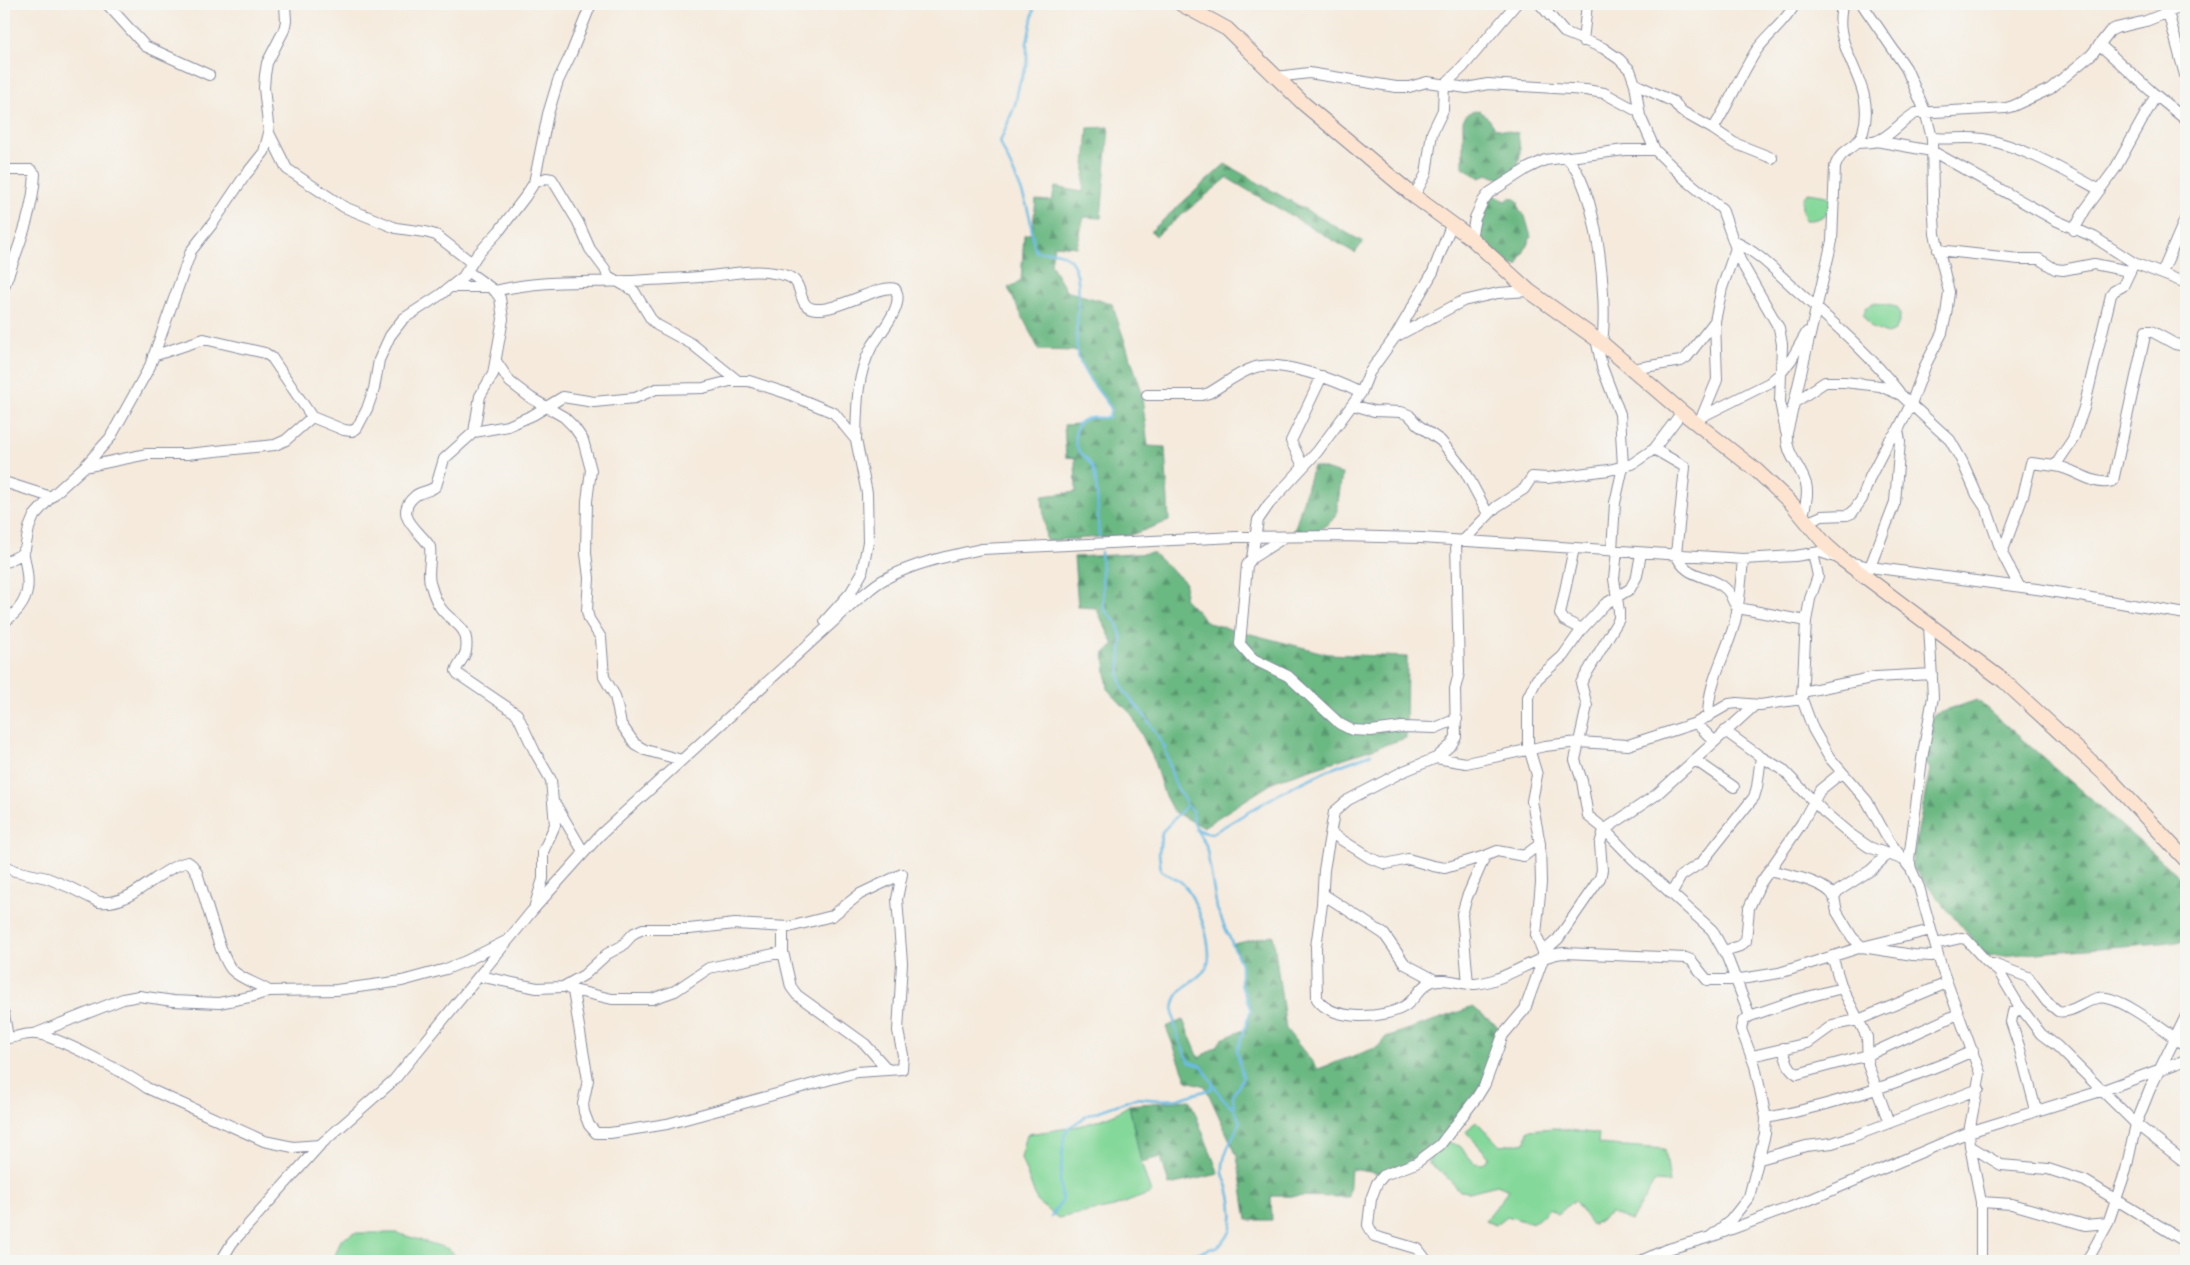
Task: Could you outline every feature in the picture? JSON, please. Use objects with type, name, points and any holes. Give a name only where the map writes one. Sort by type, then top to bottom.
[{"type":"street","points":[[107,4],[145,46],[209,75]]},
{"type":"street","points":[[285,4],[286,21],[284,30],[267,63],[264,88],[269,133],[287,169],[344,207],[396,228],[436,235],[500,298],[503,318],[496,361],[492,378],[481,393],[478,402],[474,432]]},
{"type":"street","points":[[153,356],[204,339],[265,353],[279,369],[312,417],[344,430],[352,431],[357,428],[367,409],[374,389],[379,360],[390,336],[403,319],[452,287],[525,197],[534,183],[548,114],[558,81],[591,4]]},
{"type":"street","points":[[1181,4],[1227,29],[1304,104],[1414,196],[1471,238],[1529,292],[1599,341],[1682,412],[1698,419],[1756,470],[1805,519],[1826,545],[1843,560],[1989,668],[2045,717],[2110,779],[2186,860]]},
{"type":"street","points":[[1414,196],[1426,174],[1432,133],[1443,110],[1444,85],[1463,67],[1516,4]]},
{"type":"street","points":[[1540,4],[1564,32],[1582,42],[1602,48],[1620,59],[1630,70],[1635,84],[1639,112],[1655,150],[1685,179],[1722,209],[1740,260],[1779,328],[1782,344],[1780,402],[1784,429],[1787,433]]},
{"type":"street","points":[[1582,42],[1587,4]]},
{"type":"street","points":[[1713,128],[1730,102],[1757,50],[1787,18],[1795,4]]},
{"type":"street","points":[[1842,4],[1841,31],[1863,91],[1866,109],[1863,131],[1857,143]]},
{"type":"street","points":[[1805,519],[1852,513],[1862,499],[1870,477],[1888,442],[1898,430],[1911,404],[1926,364],[1942,333],[1949,292],[1938,250],[1934,223],[1932,138],[1925,111],[1906,68],[1862,4]]},
{"type":"street","points":[[1876,141],[1916,113],[1925,111],[1942,113],[2013,106],[2050,89],[2100,45],[2110,31],[2146,21],[2168,8],[2186,5]]},
{"type":"street","points":[[2168,8],[2186,79]]},
{"type":"street","points":[[2100,45],[2186,120]]},
{"type":"street","points":[[1276,77],[1309,73],[1396,87],[1410,87],[1427,82],[1467,88],[1488,84],[1586,90],[1604,94],[1639,112]]},
{"type":"street","points":[[1635,84],[1674,102],[1681,111],[1713,128],[1734,143],[1772,158]]},
{"type":"street","points":[[2074,230],[2115,169],[2156,95]]},
{"type":"street","points":[[2169,106],[2186,107]]},
{"type":"street","points":[[4,563],[20,555],[34,516],[51,497],[84,467],[110,438],[153,356],[191,251],[264,152],[269,133]]},
{"type":"street","points":[[1932,138],[1973,138],[1998,143],[2041,159],[2100,190]]},
{"type":"street","points":[[1805,519],[1806,484],[1788,451],[1787,433],[1832,241],[1835,167],[1838,156],[1857,143],[1876,141],[1932,151],[2074,230],[2094,237],[2132,267]]},
{"type":"street","points":[[1471,238],[1475,218],[1483,200],[1489,193],[1528,168],[1545,160],[1625,150],[1655,150]]},
{"type":"street","points":[[1567,158],[1581,178],[1594,228],[1605,308],[1599,341],[1602,368],[1619,408],[1623,467],[1615,503],[1614,575],[1616,597],[1620,611],[1617,622],[1581,680],[1580,686],[1586,706],[1575,760],[1582,781],[1588,816],[1712,930],[1724,951],[1750,1016]]},
{"type":"street","points":[[4,170],[31,170],[35,174],[34,188],[23,235],[4,287]]},
{"type":"street","points":[[534,183],[546,178],[552,179],[578,222],[590,249],[605,268],[608,276],[634,291],[651,319],[692,344],[738,381]]},
{"type":"street","points":[[2162,273],[2186,217]]},
{"type":"street","points":[[1252,558],[1258,520],[1269,504],[1303,466],[1361,393],[1370,373],[1395,337],[1433,272],[1452,223]]},
{"type":"street","points":[[1734,244],[1765,261],[1816,306],[1859,346],[1901,395],[1950,440],[1962,461],[1977,495],[1987,510],[2002,553],[2018,586]]},
{"type":"street","points":[[1698,419],[1718,380],[1715,321],[1734,244]]},
{"type":"street","points":[[1938,250],[2019,259],[2039,258],[2054,269],[2063,270],[2094,264],[2132,267],[2162,273],[2186,283]]},
{"type":"street","points":[[2055,466],[2073,439],[2084,408],[2111,295],[2123,286],[2132,267]]},
{"type":"street","points":[[452,287],[491,289],[560,281],[619,281],[762,272],[784,275],[794,280],[807,308],[814,309],[825,309],[842,305],[891,287],[897,291],[897,300],[890,321],[872,347],[858,386],[856,440],[866,493],[868,542],[864,568],[851,592],[807,645]]},
{"type":"street","points":[[1395,337],[1463,301],[1498,293],[1529,292]]},
{"type":"street","points":[[1632,369],[1682,361],[1715,321]]},
{"type":"street","points":[[1698,419],[1769,383],[1781,373],[1791,360],[1813,322]]},
{"type":"street","points":[[2002,553],[2023,496],[2030,464],[2055,466],[2098,482],[2106,483],[2113,481],[2145,333],[2151,331],[2175,344],[2186,346]]},
{"type":"street","points":[[496,361],[510,382],[547,408],[564,417],[579,432],[590,463],[591,476],[587,501],[586,553],[590,578],[587,611],[589,619],[601,638],[604,677],[615,696],[621,724],[634,744],[645,750],[682,760]]},
{"type":"street","points":[[1148,395],[1202,395],[1209,393],[1251,368],[1259,366],[1280,367],[1322,376],[1361,393]]},
{"type":"street","points":[[1303,466],[1291,441],[1322,376]]},
{"type":"street","points":[[532,911],[543,879],[543,852],[555,825],[551,780],[517,714],[456,671],[466,652],[465,636],[458,624],[443,611],[437,602],[429,579],[430,547],[410,526],[407,517],[408,507],[412,499],[417,494],[428,492],[436,486],[440,466],[444,459],[474,432],[508,426],[547,408],[563,397],[594,402],[635,398],[656,389],[703,388],[738,381],[750,381],[765,385],[814,406],[830,410],[856,440]]},
{"type":"street","points":[[1795,402],[1825,382],[1880,386],[1901,395]]},
{"type":"street","points":[[1353,405],[1374,411],[1401,412],[1409,415],[1418,425],[1441,441],[1465,471],[1488,514]]},
{"type":"street","points":[[1435,980],[1425,985],[1407,1005],[1378,1016],[1346,1014],[1320,1004],[1315,990],[1316,947],[1324,870],[1334,812],[1338,806],[1404,771],[1436,758],[1454,742],[1457,719],[1455,689],[1459,673],[1459,541],[1501,503],[1524,489],[1529,478],[1534,476],[1547,478],[1623,467],[1638,461],[1654,449],[1682,412]]},
{"type":"street","points":[[84,467],[147,454],[187,454],[275,445],[286,440],[312,417]]},
{"type":"street","points":[[1870,567],[1895,502],[1900,442],[1898,430]]},
{"type":"street","points":[[1654,449],[1684,467],[1676,554],[1679,561],[1689,572],[1726,589],[1738,608],[1806,621]]},
{"type":"street","points":[[4,482],[51,497]]},
{"type":"street","points":[[221,1261],[232,1243],[320,1145],[394,1080],[532,911],[600,835],[807,645],[881,581],[942,557],[982,549],[1256,537],[1340,536],[1459,541],[1743,559],[1796,556],[1824,552],[1843,560],[1870,567],[2018,586],[2186,614]]},
{"type":"street","points":[[1284,537],[1252,558],[1247,565],[1244,620],[1239,639],[1242,648],[1251,657],[1288,676],[1340,724],[1352,730],[1371,731],[1402,727],[1435,728],[1457,719]]},
{"type":"street","points":[[1574,548],[1560,610],[1564,620],[1582,629]]},
{"type":"street","points":[[4,622],[18,612],[25,601],[27,569],[23,550]]},
{"type":"street","points":[[1427,1261],[1418,1250],[1374,1236],[1370,1232],[1368,1226],[1373,1190],[1384,1175],[1416,1163],[1440,1145],[1478,1098],[1503,1035],[1525,1009],[1543,955],[1536,935],[1541,883],[1540,844],[1532,801],[1538,774],[1529,749],[1529,691],[1543,673],[1568,651],[1582,629],[1608,601],[1627,592],[1635,583],[1642,553]]},
{"type":"street","points":[[1813,553],[1818,576],[1810,599],[1806,621],[1802,695],[1818,740],[1841,773],[1866,801],[1889,842],[1911,869],[1919,887],[1947,983],[1980,1073],[1969,1132],[1981,1202],[1981,1261]]},
{"type":"street","points":[[1708,717],[1708,706],[1715,674],[1728,644],[1738,608],[1743,559]]},
{"type":"street","points":[[1911,869],[1910,851],[1915,804],[1933,697],[1929,625]]},
{"type":"street","points":[[1436,758],[1466,763],[1529,749],[1578,742],[1620,745],[1636,743],[1708,717],[1729,704],[1755,705],[1876,678],[1932,674]]},
{"type":"street","points":[[1323,894],[1384,934],[1405,964],[1435,980],[1468,984],[1495,979],[1543,955],[1558,939],[1600,878],[1602,870],[1600,844],[1604,830],[1656,794],[1755,705]]},
{"type":"street","points":[[1696,722],[1714,741]]},
{"type":"street","points":[[1725,731],[1761,757],[1782,769],[1850,834],[1869,847],[1904,860]]},
{"type":"street","points":[[1671,894],[1682,876],[1702,862],[1754,796],[1761,757]]},
{"type":"street","points":[[1695,760],[1734,787]]},
{"type":"street","points":[[1724,951],[1740,946],[1746,941],[1749,908],[1760,884],[1802,823],[1823,786],[1841,773]]},
{"type":"street","points":[[554,800],[573,837],[584,853]]},
{"type":"street","points":[[1331,833],[1370,858],[1386,864],[1408,859],[1445,868],[1497,851],[1524,856],[1540,844]]},
{"type":"street","points":[[1834,897],[1838,891],[1871,870],[1887,855]]},
{"type":"street","points":[[1468,984],[1462,914],[1467,897],[1485,856]]},
{"type":"street","points":[[4,864],[15,872],[47,878],[100,902],[108,903],[135,892],[174,868],[188,862],[197,873],[227,964],[238,976],[269,991]]},
{"type":"street","points":[[1769,870],[1823,886],[1832,892],[1837,912],[1852,937],[1862,947],[1931,956],[1936,949],[1966,939],[1986,961],[2000,972],[2022,1008],[2041,1034],[2057,1046],[2136,1124],[2186,1163]]},
{"type":"street","points":[[902,874],[897,899],[902,963],[898,1031],[903,1062],[902,1069],[857,1072],[667,1124],[610,1133],[596,1133],[588,1125],[584,1112],[583,1104],[588,1080],[568,989],[608,954],[622,946],[634,933],[643,929],[689,929],[735,924],[783,927],[832,916],[860,894],[902,874]]},
{"type":"street","points":[[783,927],[783,952],[791,987],[797,995],[864,1044],[888,1070]]},
{"type":"street","points":[[1543,955],[1564,953],[1686,958],[1691,960],[1707,980],[1734,980],[1779,973],[1862,947],[1931,930]]},
{"type":"street","points":[[4,1014],[6,1039],[37,1033],[123,999],[139,996],[173,1001],[218,1003],[269,991],[336,990],[422,976],[466,961],[509,939]]},
{"type":"street","points":[[479,976],[537,988],[568,989],[612,999],[652,999],[675,991],[709,968],[783,952]]},
{"type":"street","points":[[1832,956],[1842,988],[1866,1037],[1868,1065],[1889,1123]]},
{"type":"street","points":[[1986,961],[2028,977],[2047,1002],[2058,1011],[2068,1011],[2098,998],[2105,998],[2131,1007],[2186,1046]]},
{"type":"street","points":[[1752,1056],[1808,1043],[1833,1026],[1858,1020],[1947,983]]},
{"type":"street","points":[[1710,1237],[1730,1221],[1744,1206],[1749,1197],[1760,1159],[1766,1118],[1752,1056],[1741,1029],[1743,1021],[1750,1016],[1796,1000],[1842,988]]},
{"type":"street","points":[[2022,1008],[2013,1012],[2011,1022],[2036,1110]]},
{"type":"street","points":[[1782,1048],[1791,1070],[1797,1074],[1868,1055],[1958,1014]]},
{"type":"street","points":[[2087,1261],[2108,1223],[2114,1199],[2126,1170],[2136,1124],[2159,1070],[2186,1016]]},
{"type":"street","points":[[37,1033],[71,1047],[135,1079],[147,1088],[264,1141],[293,1147],[320,1145]]},
{"type":"street","points":[[1766,1118],[1839,1102],[1877,1090],[1923,1074],[1973,1051]]},
{"type":"street","points":[[1641,1261],[1664,1250],[1710,1237],[1802,1203],[1969,1132],[2101,1091],[2186,1060]]},
{"type":"street","points":[[1760,1159],[1806,1146],[1832,1143],[1978,1089]]},
{"type":"street","points":[[1970,1146],[2001,1166],[2052,1170],[2085,1181],[2186,1242]]},
{"type":"street","points":[[1981,1202],[2012,1204],[2085,1225],[2108,1223]]},
{"type":"green space","points":[[1479,110],[1495,128],[1518,133],[1519,162],[1509,178],[1498,178],[1487,174],[1480,178],[1463,167],[1463,120],[1468,113]]},
{"type":"green space","points":[[1109,127],[1101,218],[1084,217],[1077,247],[1054,245],[1051,264],[1066,291],[1112,304],[1141,389],[1148,446],[1165,447],[1169,521],[1131,535],[1046,541],[1042,496],[1076,492],[1075,458],[1066,457],[1064,425],[1078,424],[1085,419],[1109,418],[1111,408],[1086,374],[1077,351],[1039,350],[1008,288],[1021,281],[1024,235],[1032,233],[1036,200],[1052,201],[1055,187],[1083,192],[1088,128]]},
{"type":"green space","points":[[1225,164],[1363,242],[1355,253],[1227,178],[1156,236],[1151,231]]},
{"type":"green space","points":[[1489,193],[1506,201],[1511,197],[1518,201],[1519,209],[1525,216],[1531,237],[1517,266],[1509,264],[1480,237],[1477,230],[1479,215]]},
{"type":"green space","points":[[1809,193],[1827,196],[1833,200],[1823,216],[1805,220],[1802,201]]},
{"type":"green space","points":[[1875,303],[1897,307],[1900,316],[1895,331],[1887,334],[1872,328],[1863,316],[1866,307]]},
{"type":"green space","points":[[1313,466],[1342,474],[1336,517],[1319,531],[1294,532]]},
{"type":"green space","points":[[1153,553],[1186,583],[1184,598],[1208,623],[1328,654],[1407,657],[1406,738],[1277,780],[1203,827],[1173,811],[1164,794],[1153,758],[1132,715],[1108,690],[1104,654],[1114,645],[1096,608],[1078,607],[1074,557]]},
{"type":"green space","points":[[1977,700],[2186,882],[2186,941],[1987,957],[1911,866],[1930,769],[1923,759],[1933,715]]},
{"type":"green space","points":[[1273,935],[1286,1029],[1318,1069],[1378,1047],[1386,1037],[1473,1007],[1502,1030],[1486,1074],[1473,1100],[1449,1130],[1422,1158],[1383,1174],[1351,1169],[1349,1197],[1271,1196],[1272,1220],[1247,1220],[1237,1156],[1205,1086],[1187,1081],[1166,1027],[1183,1020],[1199,1058],[1217,1046],[1222,1039],[1246,1029],[1251,1010],[1241,984],[1241,964],[1234,944]]},
{"type":"green space","points":[[1190,1100],[1219,1174],[1169,1185],[1161,1157],[1141,1162],[1129,1105]]},
{"type":"green space","points":[[1129,1105],[1141,1162],[1151,1193],[1114,1207],[1058,1218],[1037,1201],[1021,1158],[1027,1134],[1080,1126],[1105,1118]]},
{"type":"green space","points":[[1476,1121],[1500,1146],[1526,1142],[1528,1130],[1555,1128],[1599,1134],[1598,1144],[1665,1149],[1670,1183],[1654,1182],[1631,1221],[1611,1213],[1592,1225],[1574,1200],[1558,1214],[1549,1209],[1533,1224],[1507,1216],[1496,1225],[1485,1221],[1509,1190],[1497,1185],[1469,1192],[1460,1191],[1443,1173],[1429,1163],[1431,1148],[1441,1140],[1460,1146],[1474,1163],[1483,1164],[1489,1157],[1466,1132]]},
{"type":"green space","points":[[354,1233],[397,1233],[449,1249],[460,1261],[333,1261],[341,1240]]},
{"type":"waterway","points":[[1035,4],[1027,43],[1027,64],[1019,85],[1015,105],[1000,142],[1026,205],[1036,252],[1059,253],[1070,259],[1076,270],[1079,298],[1076,344],[1078,356],[1088,377],[1111,408],[1109,418],[1094,418],[1082,421],[1077,429],[1075,439],[1080,452],[1090,463],[1096,479],[1099,537]]},
{"type":"waterway","points":[[1101,552],[1104,609],[1117,623],[1122,639],[1119,675],[1124,691],[1147,719],[1165,748],[1174,782],[1187,805],[1162,832],[1159,853],[1161,871],[1181,882],[1187,889],[1204,925],[1209,951],[1205,970],[1177,996],[1173,1012],[1176,1030],[1189,1062],[1202,1066],[1222,1098],[1234,1108],[1240,1122],[1228,1147],[1223,1167],[1231,1203],[1232,1223],[1230,1230],[1222,1243],[1211,1249],[1194,1254],[1189,1261]]},
{"type":"waterway","points":[[1187,806],[1193,810],[1194,825],[1203,832],[1213,833],[1282,792],[1328,770],[1371,754]]},
{"type":"waterway","points":[[1196,829],[1206,845],[1217,909],[1241,964],[1241,984],[1251,1010],[1237,1051],[1243,1078],[1233,1095],[1234,1108]]},
{"type":"waterway","points":[[1051,1217],[1062,1201],[1060,1181],[1064,1137],[1068,1128],[1088,1115],[1136,1098],[1178,1099],[1211,1089],[1213,1083]]}]
